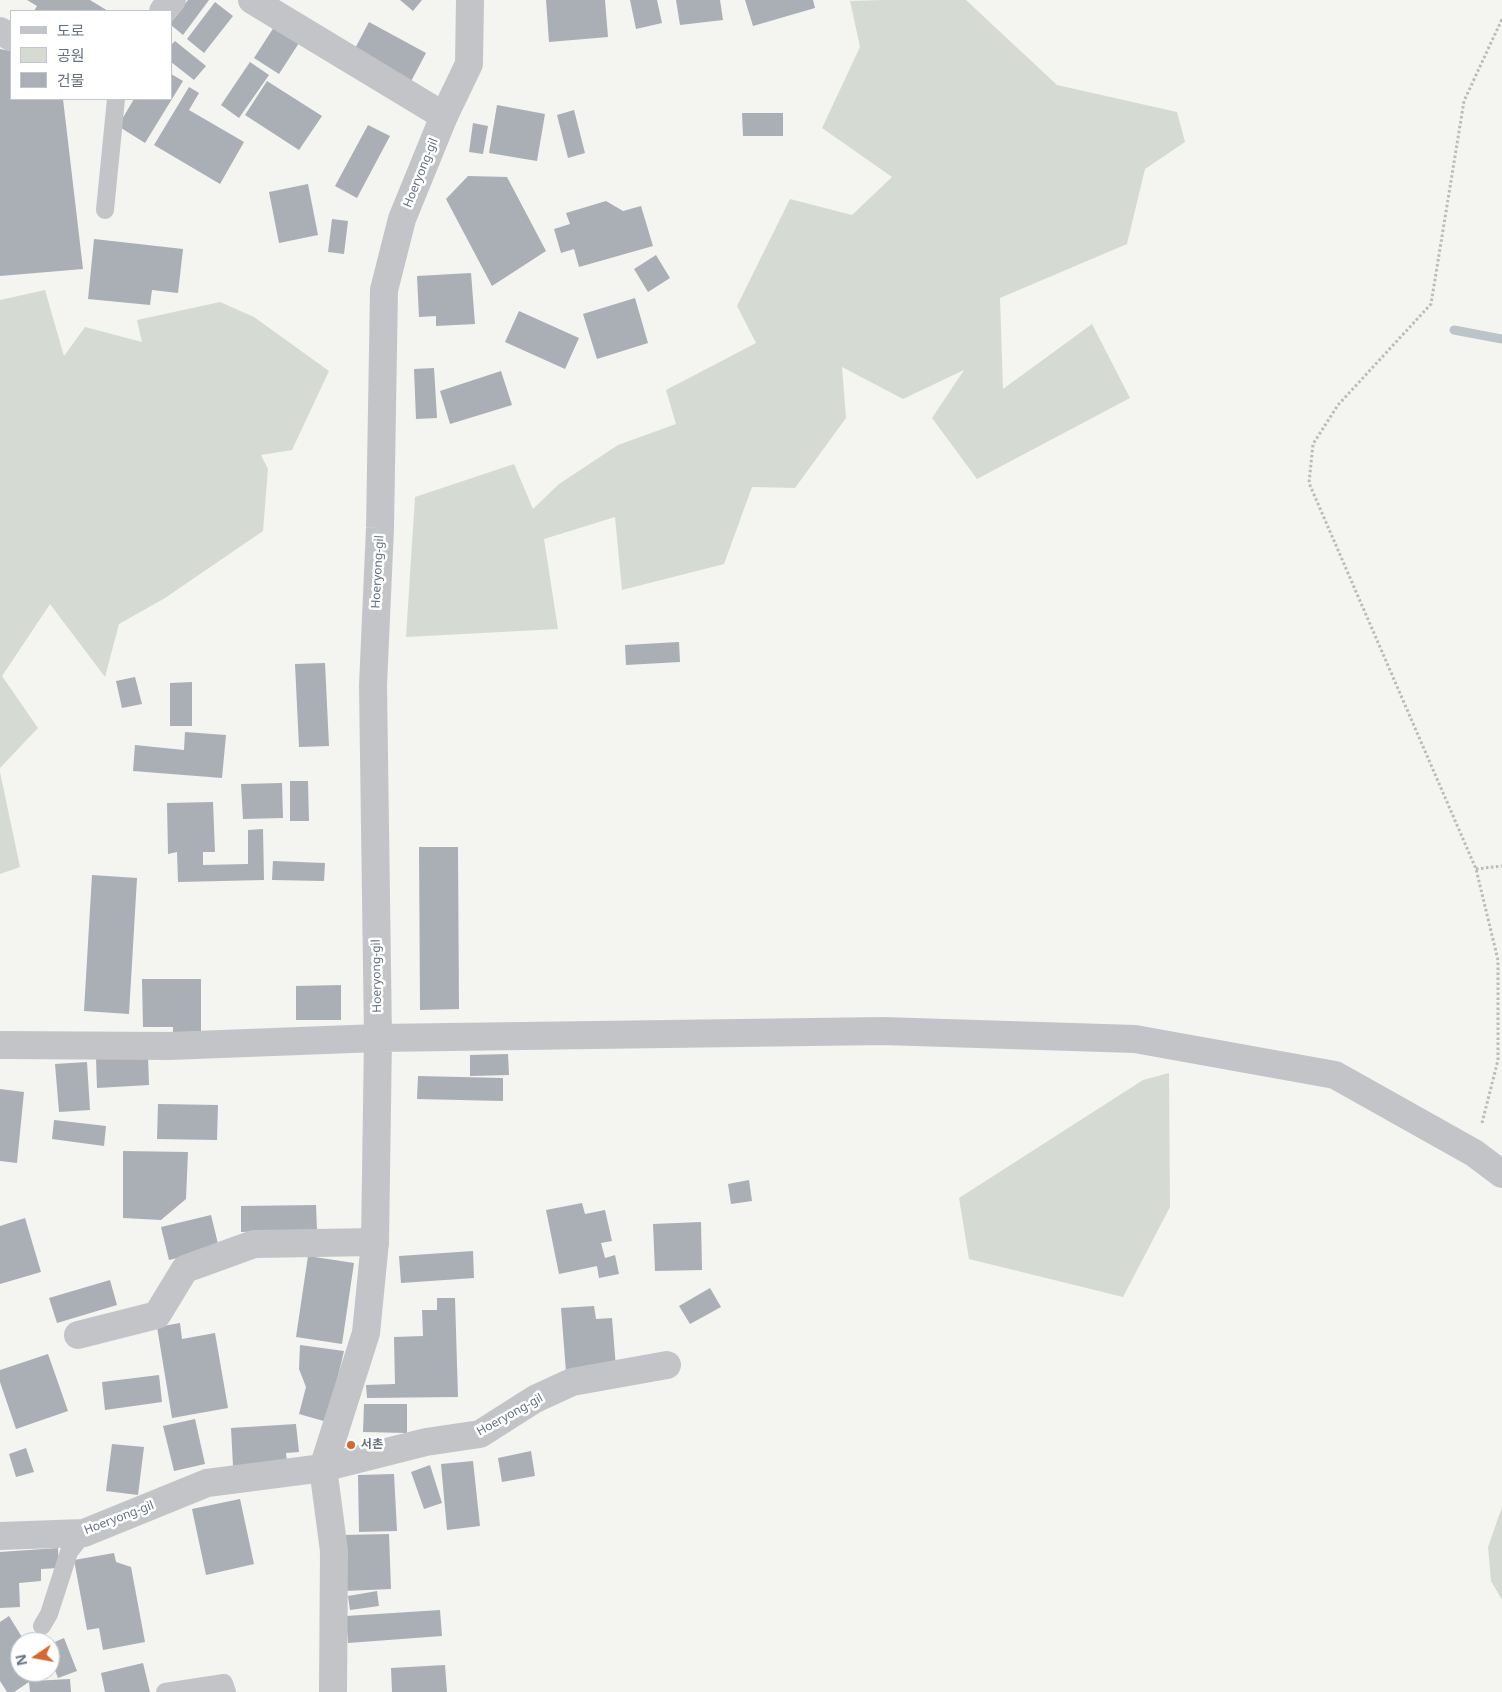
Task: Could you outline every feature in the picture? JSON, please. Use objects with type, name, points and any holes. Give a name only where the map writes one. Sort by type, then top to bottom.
[{"type":"street","points":[[252,0],[444,116]]},
{"type":"street","name":"Hoeryong-gil","points":[[333,1692],[334,1551],[323,1468],[366,1333],[375,1242],[378,1038],[373,685],[380,528],[384,290],[402,219],[444,116],[469,64],[470,0]]},
{"type":"street","points":[[0,1045],[169,1046],[378,1038],[883,1031],[1135,1039],[1335,1075],[1474,1153],[1502,1174]]},
{"type":"street","points":[[78,1335],[157,1315],[185,1269],[254,1244],[375,1242]]},
{"type":"street","name":"Hoeryong-gil","points":[[0,1536],[84,1533],[207,1483],[323,1468],[426,1442],[480,1434],[535,1399],[572,1382],[666,1364]]},
{"type":"lane","points":[[105,210],[116,100]]},
{"type":"lane","points":[[42,1626],[49,1614],[69,1552],[84,1533]]},
{"type":"lane","points":[[165,1692],[224,1683],[227,1692]]},
{"type":"path","points":[[1474,1153],[1498,1060],[1498,960],[1476,869],[1309,483],[1313,444],[1338,405],[1431,304],[1464,101],[1502,19]]},
{"type":"path","points":[[1476,869],[1502,866]]},
{"type":"green space","points":[[966,0],[1057,85],[1177,112],[1185,142],[1145,169],[1127,244],[1000,298],[1003,389],[1092,324],[1130,398],[977,479],[932,418],[964,370],[903,399],[842,367],[846,418],[795,488],[752,487],[724,564],[622,590],[615,517],[544,539],[558,629],[406,637],[415,497],[514,464],[533,509],[559,484],[618,445],[676,424],[666,390],[756,343],[737,306],[790,199],[852,215],[892,177],[822,128],[860,47],[850,1]]},
{"type":"green space","points":[[45,290],[64,356],[85,327],[142,342],[137,320],[220,302],[254,317],[329,371],[292,450],[261,455],[268,469],[263,531],[165,598],[119,624],[105,677],[50,604],[2,676],[38,728],[0,768],[0,300]]},
{"type":"green space","points":[[0,772],[20,867],[0,874]]},
{"type":"green space","points":[[1169,1073],[1170,1207],[1123,1297],[969,1259],[959,1198],[1143,1080]]},
{"type":"green space","points":[[1502,1507],[1502,1600],[1491,1581],[1488,1547]]},
{"type":"building","points":[[27,0],[90,0],[106,10],[35,10],[37,6]]},
{"type":"building","points":[[188,0],[209,0],[183,35],[172,26],[172,21]]},
{"type":"building","points":[[400,0],[422,0],[413,11]]},
{"type":"building","points":[[546,0],[605,0],[608,37],[549,42]]},
{"type":"building","points":[[630,0],[657,0],[662,23],[636,29]]},
{"type":"building","points":[[676,0],[720,0],[723,20],[680,25]]},
{"type":"building","points":[[745,0],[813,0],[815,8],[753,26]]},
{"type":"building","points":[[215,2],[233,16],[204,53],[187,39]]},
{"type":"building","points":[[369,22],[426,53],[408,87],[351,56]]},
{"type":"building","points":[[274,27],[299,43],[279,74],[254,58]]},
{"type":"building","points":[[175,41],[206,66],[194,80],[172,63],[172,44]]},
{"type":"building","points":[[0,49],[10,51],[10,100],[63,100],[83,269],[0,276]]},
{"type":"building","points":[[250,62],[269,75],[239,118],[221,105]]},
{"type":"building","points":[[172,75],[183,81],[172,99]]},
{"type":"building","points":[[267,81],[322,116],[299,150],[245,115]]},
{"type":"building","points":[[189,87],[199,93],[189,110],[244,142],[220,184],[154,145]]},
{"type":"building","points":[[133,100],[171,100],[145,143],[118,126]]},
{"type":"building","points":[[497,105],[545,114],[537,161],[489,153]]},
{"type":"building","points":[[574,110],[585,153],[568,158],[557,115]]},
{"type":"building","points":[[742,113],[783,113],[783,136],[743,136]]},
{"type":"building","points":[[473,123],[488,126],[483,154],[469,152]]},
{"type":"building","points":[[368,125],[390,136],[357,198],[335,186]]},
{"type":"building","points":[[468,176],[507,177],[546,251],[492,286],[446,199]]},
{"type":"building","points":[[308,184],[318,235],[279,243],[269,192]]},
{"type":"building","points":[[606,201],[623,211],[641,206],[653,246],[579,267],[574,249],[561,253],[554,229],[570,224],[566,213]]},
{"type":"building","points":[[332,219],[348,221],[344,254],[328,252]]},
{"type":"building","points":[[94,239],[183,249],[178,293],[152,290],[150,305],[88,299]]},
{"type":"building","points":[[656,255],[670,278],[648,292],[634,269]]},
{"type":"building","points":[[471,273],[475,324],[436,326],[436,316],[419,317],[417,276]]},
{"type":"building","points":[[635,298],[648,343],[597,359],[583,314]]},
{"type":"building","points":[[519,311],[579,338],[565,369],[505,342]]},
{"type":"building","points":[[434,368],[437,418],[416,419],[414,369]]},
{"type":"building","points":[[501,371],[512,405],[450,424],[440,391]]},
{"type":"building","points":[[679,642],[680,662],[626,665],[625,645]]},
{"type":"building","points":[[325,663],[329,746],[299,747],[295,664]]},
{"type":"building","points":[[135,677],[142,704],[122,708],[116,681]]},
{"type":"building","points":[[192,682],[192,726],[170,726],[170,683]]},
{"type":"building","points":[[185,732],[226,735],[222,778],[133,771],[135,745],[184,750]]},
{"type":"building","points":[[290,781],[308,781],[309,821],[290,821]]},
{"type":"building","points":[[282,783],[283,818],[243,819],[241,784]]},
{"type":"building","points":[[213,802],[215,852],[203,852],[203,865],[248,864],[248,830],[263,829],[264,880],[178,882],[177,852],[168,854],[167,803]]},
{"type":"building","points":[[419,847],[458,847],[459,1009],[420,1010]]},
{"type":"building","points":[[273,861],[325,863],[324,881],[272,880]]},
{"type":"building","points":[[92,875],[137,878],[129,1014],[84,1011]]},
{"type":"building","points":[[142,979],[201,979],[201,1037],[173,1037],[173,1027],[143,1027]]},
{"type":"building","points":[[341,985],[341,1020],[296,1020],[296,986]]},
{"type":"building","points":[[508,1054],[509,1075],[470,1076],[470,1055]]},
{"type":"building","points":[[148,1056],[149,1085],[97,1088],[96,1058]]},
{"type":"building","points":[[87,1062],[90,1110],[59,1112],[55,1064]]},
{"type":"building","points":[[418,1076],[503,1078],[503,1101],[417,1099]]},
{"type":"building","points":[[0,1089],[24,1092],[17,1163],[0,1161]]},
{"type":"building","points":[[158,1104],[218,1105],[217,1140],[157,1139]]},
{"type":"building","points":[[54,1120],[106,1126],[104,1146],[52,1139]]},
{"type":"building","points":[[123,1151],[188,1152],[186,1199],[161,1220],[123,1218]]},
{"type":"building","points":[[749,1180],[752,1201],[731,1204],[728,1184]]},
{"type":"building","points":[[582,1203],[585,1214],[605,1210],[612,1241],[601,1243],[605,1258],[615,1255],[619,1274],[599,1278],[597,1266],[559,1274],[546,1210]]},
{"type":"building","points":[[316,1205],[317,1230],[241,1232],[241,1206]]},
{"type":"building","points":[[211,1215],[219,1248],[169,1260],[161,1227]]},
{"type":"building","points":[[25,1218],[41,1272],[0,1284],[0,1226]]},
{"type":"building","points":[[701,1222],[702,1270],[655,1271],[653,1224]]},
{"type":"building","points":[[473,1251],[474,1278],[401,1283],[399,1256]]},
{"type":"building","points":[[308,1256],[354,1263],[342,1344],[296,1337]]},
{"type":"building","points":[[110,1280],[117,1305],[57,1323],[49,1298]]},
{"type":"building","points":[[710,1288],[721,1307],[690,1324],[679,1306]]},
{"type":"building","points":[[437,1298],[455,1298],[458,1397],[367,1398],[366,1385],[395,1384],[394,1337],[423,1336],[422,1310],[437,1310]]},
{"type":"building","points":[[594,1306],[596,1319],[612,1318],[616,1368],[566,1372],[561,1308]]},
{"type":"building","points":[[180,1323],[182,1339],[215,1333],[228,1408],[172,1418],[157,1327]]},
{"type":"building","points":[[300,1345],[344,1351],[327,1422],[299,1414],[306,1387],[299,1369]]},
{"type":"building","points":[[48,1354],[68,1411],[16,1429],[0,1382],[0,1370]]},
{"type":"building","points":[[159,1375],[162,1402],[105,1410],[102,1382]]},
{"type":"building","points":[[364,1404],[407,1404],[407,1433],[363,1432]]},
{"type":"building","points":[[195,1419],[205,1464],[174,1471],[163,1426]]},
{"type":"building","points":[[296,1424],[299,1452],[286,1453],[287,1462],[233,1466],[231,1428]]},
{"type":"building","points":[[112,1444],[144,1447],[138,1495],[106,1491]]},
{"type":"building","points":[[26,1448],[34,1472],[16,1477],[9,1454]]},
{"type":"building","points":[[531,1451],[535,1476],[502,1482],[498,1458]]},
{"type":"building","points":[[473,1461],[480,1526],[447,1530],[441,1464]]},
{"type":"building","points":[[430,1465],[442,1503],[424,1509],[411,1472]]},
{"type":"building","points":[[394,1474],[397,1531],[359,1532],[358,1475]]},
{"type":"building","points":[[240,1499],[254,1564],[206,1575],[192,1509]]},
{"type":"building","points":[[389,1534],[391,1589],[344,1591],[342,1535]]},
{"type":"building","points":[[58,1548],[59,1568],[41,1569],[41,1581],[19,1583],[20,1607],[0,1608],[0,1552]]},
{"type":"building","points":[[114,1553],[116,1562],[131,1567],[145,1642],[103,1650],[99,1628],[87,1630],[74,1560]]},
{"type":"building","points":[[377,1591],[379,1606],[350,1610],[348,1596]]},
{"type":"building","points":[[440,1610],[442,1636],[348,1643],[346,1616]]},
{"type":"building","points":[[9,1616],[19,1632],[10,1632],[10,1682],[29,1682],[14,1692],[7,1692],[0,1681],[0,1622]]},
{"type":"building","points":[[64,1638],[77,1671],[60,1677],[60,1640]]},
{"type":"building","points":[[143,1663],[150,1692],[105,1692],[101,1673]]},
{"type":"building","points":[[445,1665],[447,1692],[392,1692],[391,1668]]},
{"type":"building","points":[[70,1679],[71,1692],[30,1692],[29,1682],[60,1682],[60,1680]]},
{"type":"waterway","points":[[1454,330],[1502,339]]},
{"type":"place","name":"서촌","points":[[351,1445]]}]
